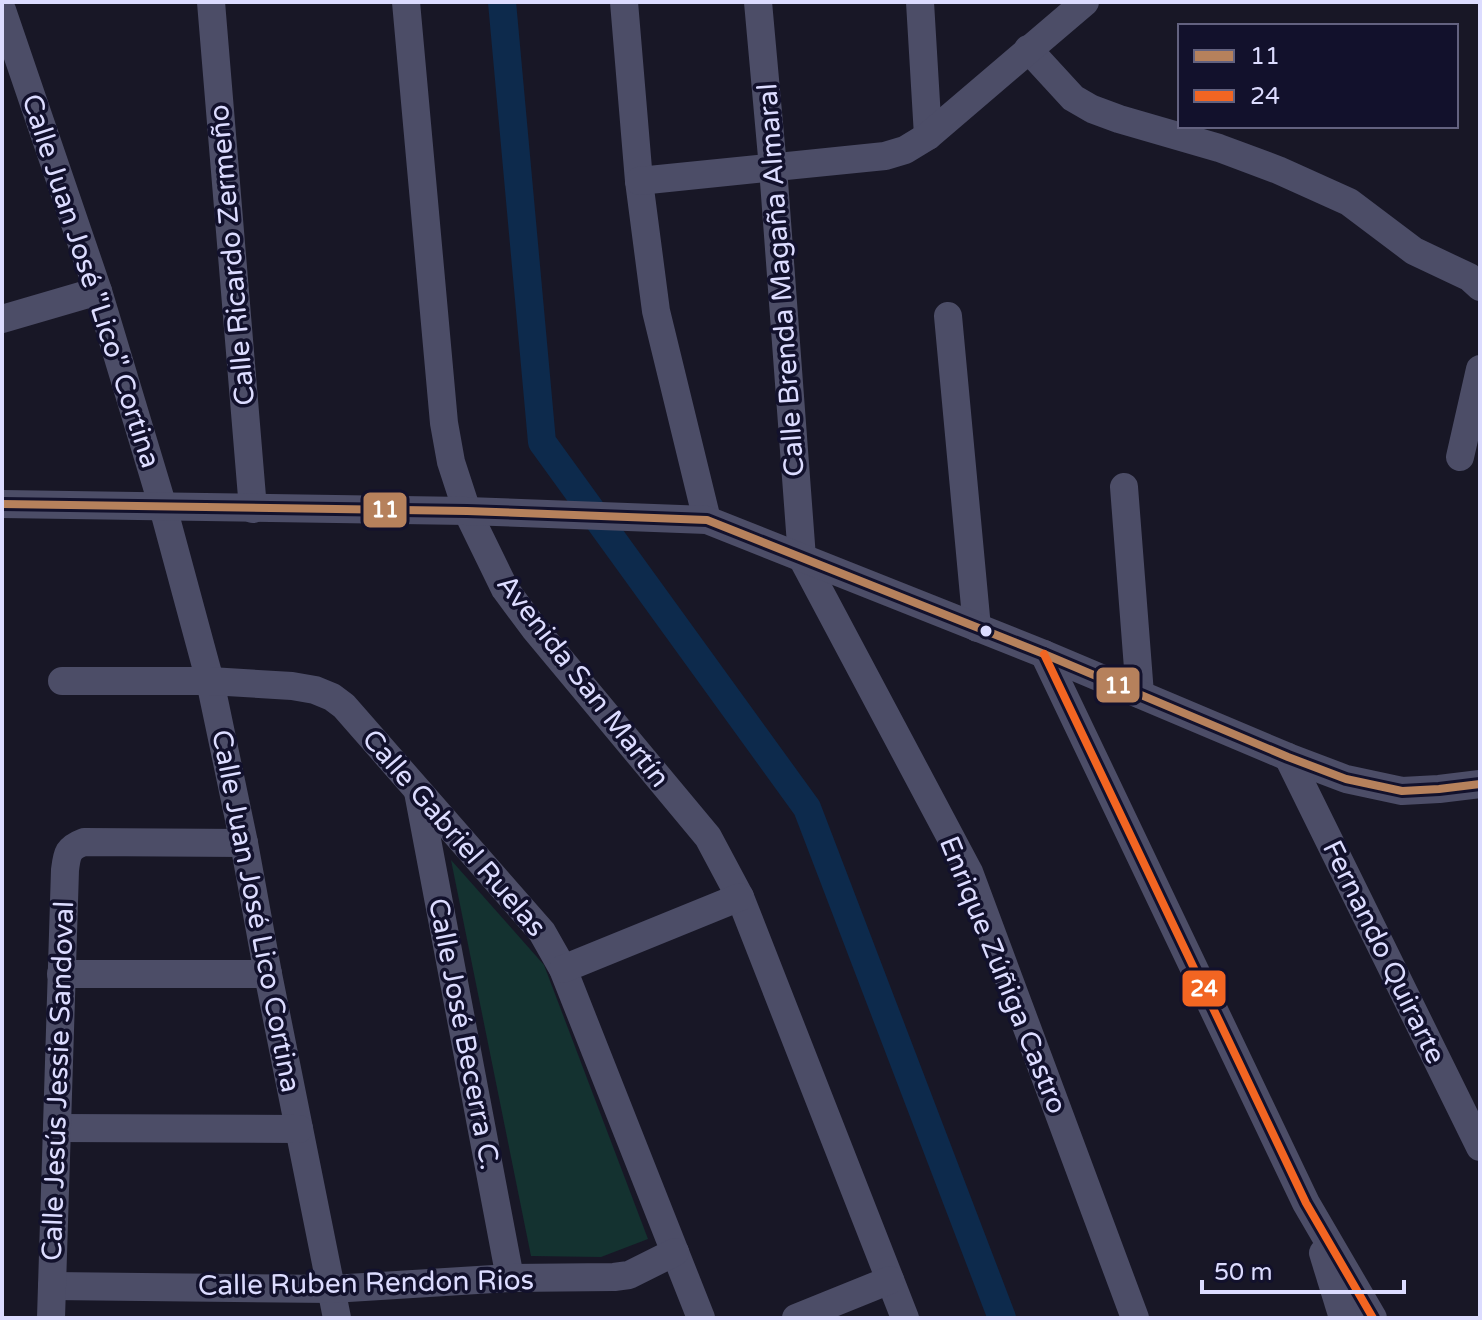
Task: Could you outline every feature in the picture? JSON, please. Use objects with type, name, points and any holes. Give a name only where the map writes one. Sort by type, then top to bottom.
[{"type":"street","name":"Calle Ricardo Zermeño","points":[[211,2],[253,509]]},
{"type":"street","name":"Avenida San Martín","points":[[406,2],[444,423],[451,462],[467,511],[505,589],[708,837],[740,897],[905,1318]]},
{"type":"street","points":[[624,2],[639,181],[656,311],[707,520]]},
{"type":"street","name":"Calle Brenda Magaña Almaral","points":[[758,2],[802,558]]},
{"type":"street","points":[[920,2],[928,136]]},
{"type":"street","points":[[639,181],[885,156],[905,150],[928,136],[1085,2]]},
{"type":"street","name":"Calle Juan José \"Lico\" Cortina","points":[[2,10],[98,291],[163,507]]},
{"type":"street","points":[[1028,49],[1073,98],[1092,109],[1219,148],[1349,202],[1414,251],[1469,277],[1480,287]]},
{"type":"street","points":[[2,319],[98,291]]},
{"type":"street","points":[[948,316],[977,628]]},
{"type":"street","points":[[1460,457],[1480,369]]},
{"type":"street","points":[[1124,487],[1140,694]]},
{"type":"street","points":[[2,504],[467,511],[707,520],[1044,654],[1346,779],[1402,791],[1480,784]]},
{"type":"street","name":"Calle Juan José Lico Cortina","points":[[163,507],[210,681],[337,1318]]},
{"type":"street","name":"Enrique Zúñiga Castro","points":[[802,558],[969,872],[1135,1318]]},
{"type":"street","points":[[1044,654],[1306,1203],[1373,1318]]},
{"type":"street","name":"Calle Gabriel Ruelas","points":[[62,681],[210,681],[292,686],[315,690],[344,706],[542,932],[563,969],[701,1318]]},
{"type":"street","name":"Fernando Quirarte","points":[[1288,757],[1480,1147]]},
{"type":"street","name":"Calle José Becerra C.","points":[[417,789],[510,1278]]},
{"type":"street","name":"Calle Jesús Jessie Sandoval","points":[[51,1318],[67,856],[73,846],[84,842],[244,843]]},
{"type":"street","points":[[563,969],[740,897]]},
{"type":"street","points":[[61,974],[268,974]]},
{"type":"street","points":[[57,1128],[299,1129]]},
{"type":"street","points":[[1306,1203],[1343,1318]]},
{"type":"street","name":"Calle Ruben Rendon Rios","points":[[52,1286],[332,1289],[510,1278],[614,1277],[629,1275],[675,1252]]},
{"type":"street","points":[[796,1318],[890,1280]]},
{"type":"green space","points":[[451,860],[544,965],[648,1239],[601,1257],[531,1256]]},
{"type":"waterway","points":[[502,2],[542,442],[807,808],[1002,1318]]},
{"type":"transit line","name":"11","points":[[2,504],[467,511],[707,520],[1044,654],[1346,779],[1402,791],[1480,784]]},
{"type":"transit line","name":"24","points":[[1044,654],[1306,1203],[1373,1318]]}]
